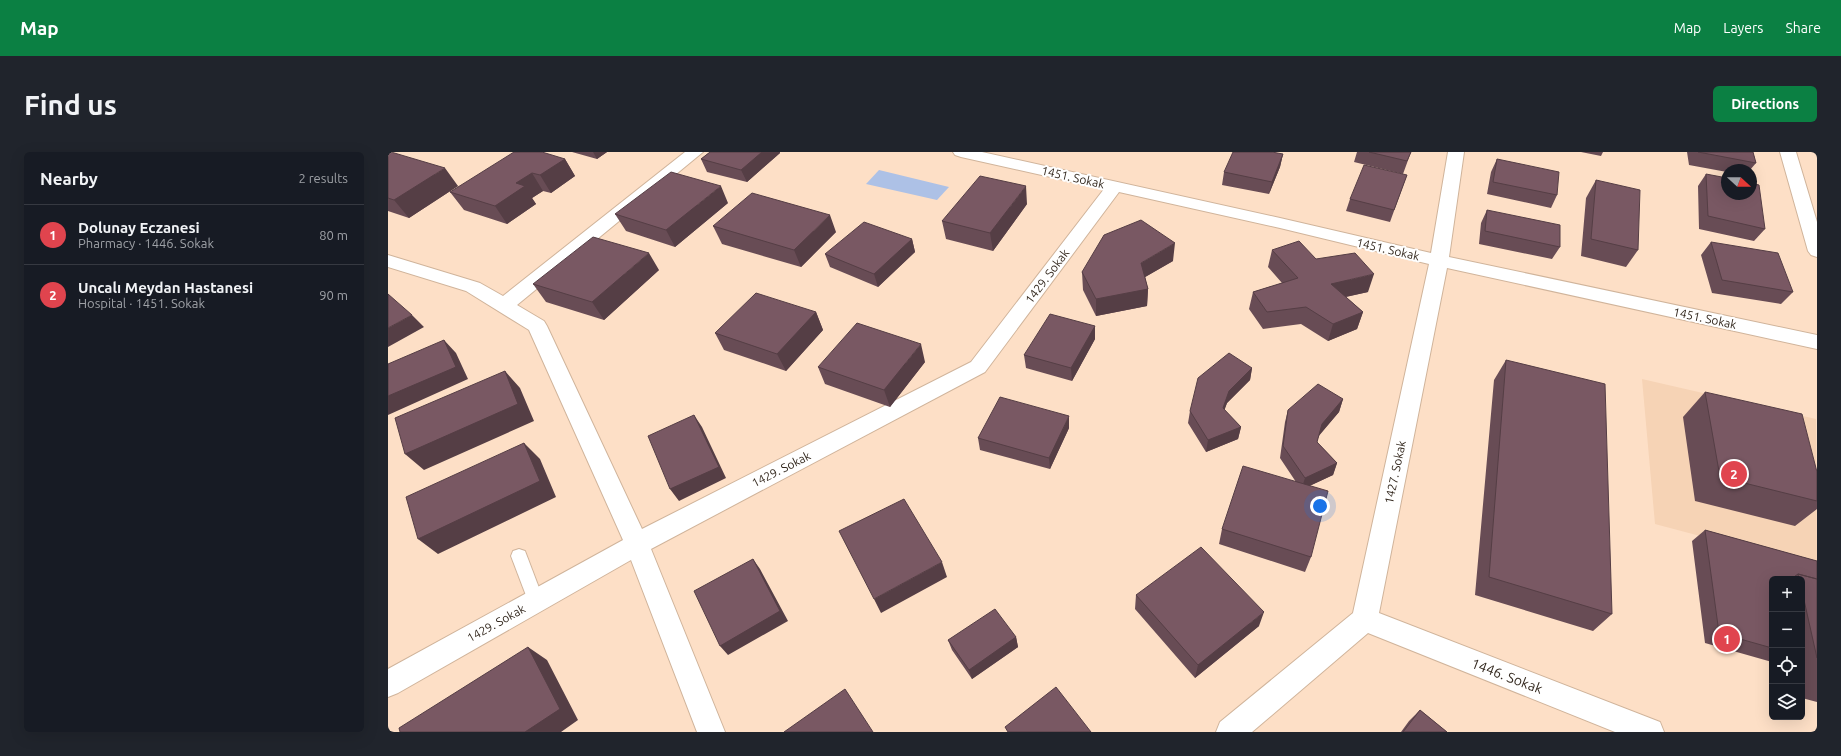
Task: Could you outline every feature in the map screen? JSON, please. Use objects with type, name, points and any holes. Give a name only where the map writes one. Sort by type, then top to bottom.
[{"type":"street","points":[[503,306],[695,152]]},
{"type":"street","name":"1451. Sokak","points":[[961,152],[1280,223],[1439,261],[1817,342]]},
{"type":"street","name":"1427. Sokak","points":[[1365,620],[1439,261],[1456,152]]},
{"type":"street","points":[[1788,152],[1817,251]]},
{"type":"street","name":"1429. Sokak","points":[[388,684],[636,544],[978,367],[1115,186]]},
{"type":"street","points":[[388,261],[473,287],[537,326],[636,544],[712,732]]},
{"type":"street","points":[[1230,732],[1365,620]]},
{"type":"street","name":"1446. Sokak","points":[[1365,620],[1650,732]]},
{"type":"lane","points":[[520,556],[536,601]]},
{"type":"shaded area","points":[[1642,379],[1816,419],[1817,567],[1655,524]]},
{"type":"water","points":[[879,170],[949,187],[937,200],[866,184]]},
{"type":"building","points":[[388,152],[445,168],[394,200],[388,198]]},
{"type":"building","points":[[514,152],[542,152],[565,159],[540,175],[532,173],[516,183],[525,186],[495,206],[450,192]]},
{"type":"building","points":[[710,152],[762,152],[741,170],[701,159]]},
{"type":"building","points":[[1233,152],[1272,152],[1283,154],[1272,182],[1224,172]]},
{"type":"building","points":[[1369,152],[1411,152],[1407,161]]},
{"type":"building","points":[[1698,152],[1753,152],[1756,163]]},
{"type":"building","points":[[1497,159],[1559,172],[1557,195],[1493,182]]},
{"type":"building","points":[[1364,165],[1407,175],[1394,210],[1350,199]]},
{"type":"building","points":[[671,172],[721,186],[666,230],[615,214]]},
{"type":"building","points":[[1706,174],[1721,177],[1721,200],[1757,200],[1757,184],[1759,185],[1765,229],[1708,216]]},
{"type":"building","points":[[980,176],[1026,186],[990,233],[942,221]]},
{"type":"building","points":[[1596,180],[1640,190],[1638,250],[1591,239]]},
{"type":"building","points":[[752,193],[830,215],[794,250],[713,226]]},
{"type":"building","points":[[1487,210],[1560,225],[1560,247],[1485,231]]},
{"type":"building","points":[[1141,220],[1175,243],[1141,263],[1148,289],[1096,299],[1082,272],[1104,235]]},
{"type":"building","points":[[864,222],[912,239],[874,274],[825,254]]},
{"type":"building","points":[[593,237],[649,253],[592,302],[533,284]]},
{"type":"building","points":[[1299,241],[1316,259],[1355,253],[1374,274],[1331,284],[1363,312],[1333,324],[1306,307],[1267,312],[1253,292],[1298,278],[1272,250]]},
{"type":"building","points":[[1711,242],[1778,253],[1793,292],[1722,280]]},
{"type":"building","points":[[756,293],[816,312],[777,354],[715,333]]},
{"type":"building","points":[[388,294],[412,315],[388,328]]},
{"type":"building","points":[[1050,314],[1095,326],[1071,368],[1024,355]]},
{"type":"building","points":[[857,323],[921,344],[884,390],[818,367]]},
{"type":"building","points":[[444,340],[456,367],[388,396],[388,364]]},
{"type":"building","points":[[1229,353],[1252,368],[1229,391],[1223,408],[1241,427],[1208,440],[1190,411],[1198,378]]},
{"type":"building","points":[[1506,360],[1605,384],[1612,614],[1489,577]]},
{"type":"building","points":[[505,371],[518,404],[405,454],[395,418]]},
{"type":"building","points":[[1318,384],[1343,399],[1322,424],[1317,442],[1337,463],[1305,478],[1283,446],[1288,410]]},
{"type":"building","points":[[1705,392],[1802,414],[1817,472],[1817,501],[1720,477]]},
{"type":"building","points":[[1000,397],[1069,416],[1049,458],[978,438]]},
{"type":"building","points":[[694,415],[719,467],[670,489],[648,436]]},
{"type":"building","points":[[524,443],[540,481],[418,539],[406,497]]},
{"type":"building","points":[[1243,466],[1328,491],[1311,557],[1222,529]]},
{"type":"building","points":[[904,499],[942,562],[874,599],[839,531]]},
{"type":"building","points":[[1705,530],[1817,561],[1817,579],[1798,574],[1795,576],[1769,576],[1769,647],[1719,633]]},
{"type":"building","points":[[1201,547],[1264,612],[1198,665],[1136,595]]},
{"type":"building","points":[[753,559],[780,611],[720,646],[694,591]]},
{"type":"building","points":[[1798,574],[1817,579],[1817,658],[1805,604],[1805,576],[1798,576]]},
{"type":"building","points":[[995,609],[1016,637],[969,670],[948,640]]},
{"type":"building","points":[[528,647],[560,709],[525,732],[400,732],[399,728]]},
{"type":"building","points":[[1056,687],[1091,732],[1008,732],[1005,727]]},
{"type":"building","points":[[845,689],[873,732],[784,732]]},
{"type":"building","points":[[1420,710],[1447,732],[1403,732]]},
{"type":"place","name":"Uncalı Meydan Hastanesi","points":[[1734,474]]},
{"type":"place","name":"Dolunay Eczanesi","points":[[1727,639]]}]
